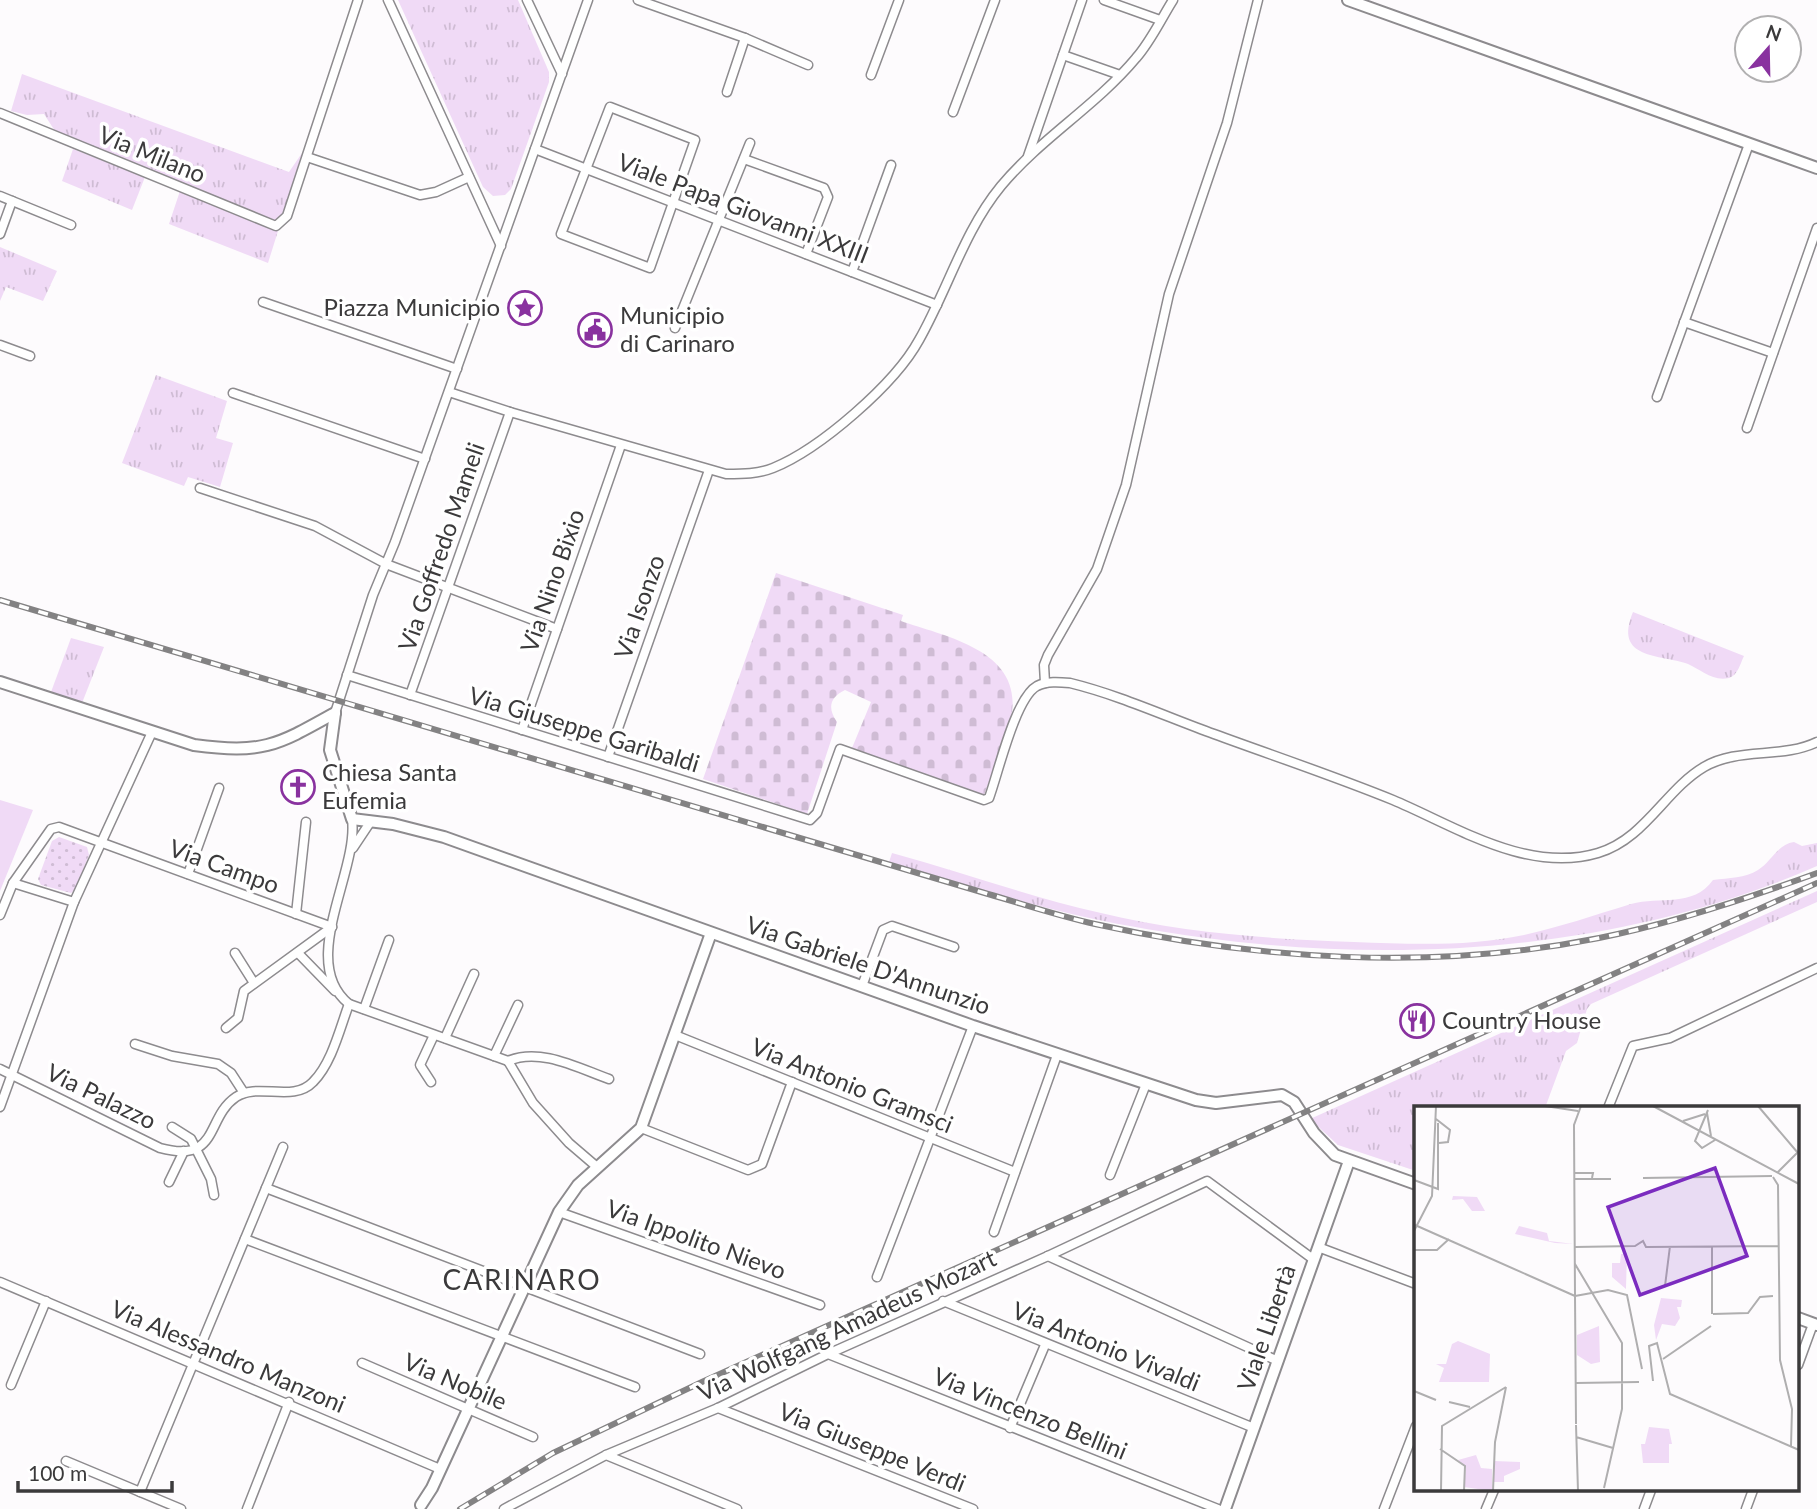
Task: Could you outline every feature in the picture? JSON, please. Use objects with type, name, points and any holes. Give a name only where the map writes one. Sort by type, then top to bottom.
[{"type":"street","points":[[358,0],[307,157],[420,195],[436,192],[469,177]]},
{"type":"street","points":[[388,0],[501,246]]},
{"type":"street","points":[[527,0],[562,74]]},
{"type":"street","points":[[339,996],[332,979],[329,953],[332,927],[352,850],[352,819],[330,750],[335,713],[588,0]]},
{"type":"street","points":[[638,0],[745,37],[808,65]]},
{"type":"street","points":[[872,75],[899,0]]},
{"type":"street","points":[[953,112],[995,0]]},
{"type":"street","points":[[1028,156],[1082,0]]},
{"type":"street","points":[[1104,0],[1160,20]]},
{"type":"street","points":[[449,392],[709,470],[752,474],[773,468],[827,436],[893,376],[918,342],[976,221],[1028,156],[1138,57],[1173,0]]},
{"type":"street","points":[[1258,0],[1227,123],[1169,294],[1126,485],[1097,569],[1048,655],[1044,665],[1045,684],[1070,683],[1097,691],[1392,800],[1448,827],[1525,852],[1570,857],[1598,853],[1622,842],[1642,827],[1704,767],[1740,756],[1793,749],[1817,742]]},
{"type":"street","points":[[1348,0],[1817,168]]},
{"type":"street","points":[[727,92],[745,37]]},
{"type":"street","points":[[1063,55],[1120,75]]},
{"type":"street","points":[[610,107],[695,140],[674,203],[650,268],[561,234],[610,107]]},
{"type":"street","name":"Via Milano","points":[[0,113],[276,226],[287,216],[307,157]]},
{"type":"street","points":[[676,328],[750,144]]},
{"type":"street","points":[[1657,397],[1749,144]]},
{"type":"street","name":"Viale Papa Giovanni XXIII","points":[[535,149],[937,305]]},
{"type":"street","points":[[744,159],[824,188],[828,197],[806,254]]},
{"type":"street","points":[[852,272],[891,165]]},
{"type":"street","points":[[0,196],[71,225]]},
{"type":"street","points":[[0,234],[12,201]]},
{"type":"street","points":[[1747,428],[1817,229]]},
{"type":"street","points":[[263,302],[457,369]]},
{"type":"street","points":[[1684,322],[1773,353]]},
{"type":"street","points":[[0,345],[30,356]]},
{"type":"street","points":[[233,393],[425,458]]},
{"type":"street","name":"Via Goffredo Mameli","points":[[410,695],[510,412]]},
{"type":"street","name":"Via Nino Bixio","points":[[522,730],[621,445]]},
{"type":"street","name":"Via Isonzo","points":[[608,757],[709,470]]},
{"type":"street","points":[[200,488],[315,526],[386,564],[557,629]]},
{"type":"street","name":"Via Giuseppe Garibaldi","points":[[347,676],[810,820],[815,818],[840,749],[984,800],[989,798],[1019,711],[1030,691],[1045,684]]},
{"type":"street","points":[[0,682],[194,745],[258,749],[283,743],[335,713]]},
{"type":"street","points":[[0,1107],[74,902],[152,732]]},
{"type":"street","points":[[188,874],[219,788]]},
{"type":"street","name":"Via Gabriele D'Annunzio","points":[[352,819],[444,837],[973,1026],[1196,1100],[1216,1103],[1282,1095],[1294,1102],[1324,1145],[1349,1161]]},
{"type":"street","points":[[352,850],[371,821]]},
{"type":"street","points":[[296,914],[306,822]]},
{"type":"street","name":"Via Campo","points":[[13,883],[51,829],[59,827],[332,927]]},
{"type":"street","points":[[0,915],[13,883],[74,902]]},
{"type":"street","points":[[862,986],[883,930],[892,926],[954,947]]},
{"type":"street","points":[[226,1028],[237,1018],[244,991],[332,927]]},
{"type":"street","points":[[418,1507],[440,1469],[559,1212],[578,1185],[641,1128],[711,933]]},
{"type":"street","points":[[364,1009],[389,940]]},
{"type":"street","points":[[235,953],[254,983]]},
{"type":"street","points":[[298,953],[349,1004],[508,1062],[533,1103],[569,1143],[597,1167]]},
{"type":"street","points":[[1609,1106],[1633,1046],[1670,1038],[1817,968]]},
{"type":"street","points":[[445,1038],[474,974]]},
{"type":"street","points":[[189,1151],[204,1143],[234,1098],[244,1093],[294,1092],[311,1085],[322,1072],[349,1004]]},
{"type":"street","points":[[494,1056],[518,1005]]},
{"type":"street","points":[[877,1277],[973,1026]]},
{"type":"street","points":[[431,1082],[420,1065],[434,1035]]},
{"type":"street","name":"Via Antonio Gramsci","points":[[675,1035],[1015,1172]]},
{"type":"street","points":[[135,1044],[172,1056],[218,1064],[231,1073],[244,1093]]},
{"type":"street","points":[[994,1232],[1057,1055]]},
{"type":"street","points":[[508,1062],[519,1057],[541,1056],[609,1079]]},
{"type":"street","name":"Via Palazzo","points":[[0,1069],[160,1148],[189,1151]]},
{"type":"street","points":[[641,1128],[748,1170],[762,1164],[792,1082]]},
{"type":"street","points":[[1110,1175],[1146,1084]]},
{"type":"street","points":[[169,1182],[189,1151],[191,1139],[172,1127]]},
{"type":"street","points":[[140,1492],[283,1147]]},
{"type":"street","points":[[189,1151],[211,1179],[214,1195]]},
{"type":"street","points":[[1349,1161],[1414,1183]]},
{"type":"street","name":"Viale Libertà","points":[[1225,1509],[1349,1161]]},
{"type":"street","name":"Via Wolfgang Amadeus Mozart","points":[[504,1509],[606,1455],[718,1408],[828,1354],[1208,1181],[1314,1259]]},
{"type":"street","points":[[266,1188],[700,1354]]},
{"type":"street","name":"Via Ippolito Nievo","points":[[559,1212],[820,1305]]},
{"type":"street","points":[[245,1239],[635,1387]]},
{"type":"street","points":[[1318,1247],[1414,1283]]},
{"type":"street","points":[[1048,1256],[1278,1361]]},
{"type":"street","name":"Via Alessandro Manzoni","points":[[0,1282],[289,1402],[440,1469]]},
{"type":"street","points":[[11,1385],[46,1301]]},
{"type":"street","name":"Via Antonio Vivaldi","points":[[943,1301],[1045,1345],[1254,1428]]},
{"type":"street","points":[[1800,1360],[1815,1324]]},
{"type":"street","points":[[1010,1428],[1045,1345]]},
{"type":"street","name":"Via Vincenzo Bellini","points":[[828,1354],[1218,1509]]},
{"type":"street","name":"Via Nobile","points":[[362,1363],[533,1437]]},
{"type":"street","points":[[247,1509],[289,1402]]},
{"type":"street","name":"Via Giuseppe Verdi","points":[[718,1408],[973,1509]]},
{"type":"street","points":[[1384,1509],[1414,1431]]},
{"type":"street","points":[[606,1455],[737,1509]]},
{"type":"street","points":[[66,1461],[181,1509]]},
{"type":"street","points":[[1486,1509],[1493,1492]]},
{"type":"street","points":[[1644,1509],[1650,1492]]},
{"type":"street","points":[[1746,1509],[1752,1492]]},
{"type":"green space","points":[[398,0],[518,0],[549,72],[549,82],[511,189],[505,195],[493,196],[483,187]]},
{"type":"green space","points":[[22,74],[289,172],[302,153],[283,214],[274,221],[64,136],[55,131],[44,114],[27,115],[11,111]]},
{"type":"green space","points":[[73,149],[145,177],[132,210],[62,181]]},
{"type":"green space","points":[[180,191],[278,231],[268,263],[169,224]]},
{"type":"green space","points":[[0,247],[57,271],[43,301],[6,287],[0,301]]},
{"type":"green space","points":[[156,375],[227,401],[216,438],[233,443],[220,487],[188,477],[184,486],[122,463]]},
{"type":"green space","points":[[776,573],[903,615],[901,621],[960,641],[994,662],[1006,677],[1012,695],[1011,718],[984,795],[852,748],[871,702],[845,690],[836,696],[832,703],[832,712],[837,722],[807,814],[703,779]]},
{"type":"green space","points":[[1633,612],[1744,656],[1738,669],[1729,678],[1723,679],[1688,664],[1642,652],[1634,647],[1629,639],[1628,628]]},
{"type":"green space","points":[[71,638],[104,647],[82,703],[51,692]]},
{"type":"green space","points":[[0,800],[33,810],[0,891]]},
{"type":"green space","points":[[59,837],[87,847],[89,855],[75,890],[71,893],[41,885],[38,879],[52,841]]},
{"type":"green space","points":[[1794,842],[1802,846],[1817,843],[1817,866],[1736,897],[1652,921],[1566,937],[1478,947],[1391,950],[1303,947],[1216,939],[1130,926],[1039,906],[889,862],[892,853],[1075,907],[1163,926],[1291,939],[1439,944],[1503,939],[1564,925],[1631,904],[1686,898],[1705,889],[1713,880],[1753,873],[1763,867],[1783,846]]},
{"type":"green space","points":[[1817,891],[1817,902],[1591,1004],[1577,1043],[1566,1051],[1546,1106],[1414,1106],[1414,1170],[1338,1145],[1310,1119]]},
{"type":"railway","points":[[0,600],[1055,914],[1095,924],[1219,946],[1346,957],[1410,958],[1537,948],[1599,938],[1682,918],[1817,873]]},
{"type":"railway","points":[[460,1509],[553,1453],[704,1381],[1817,883]]},
{"type":"place","name":"Piazza Municipio","points":[[525,308]]},
{"type":"place","name":"Municipio di Carinaro","points":[[595,330]]},
{"type":"place","name":"Chiesa Santa Eufemia","points":[[298,787]]},
{"type":"place","name":"Country House","points":[[1417,1021]]},
{"type":"district","name":"CARINARO","points":[[522,1280]]}]
